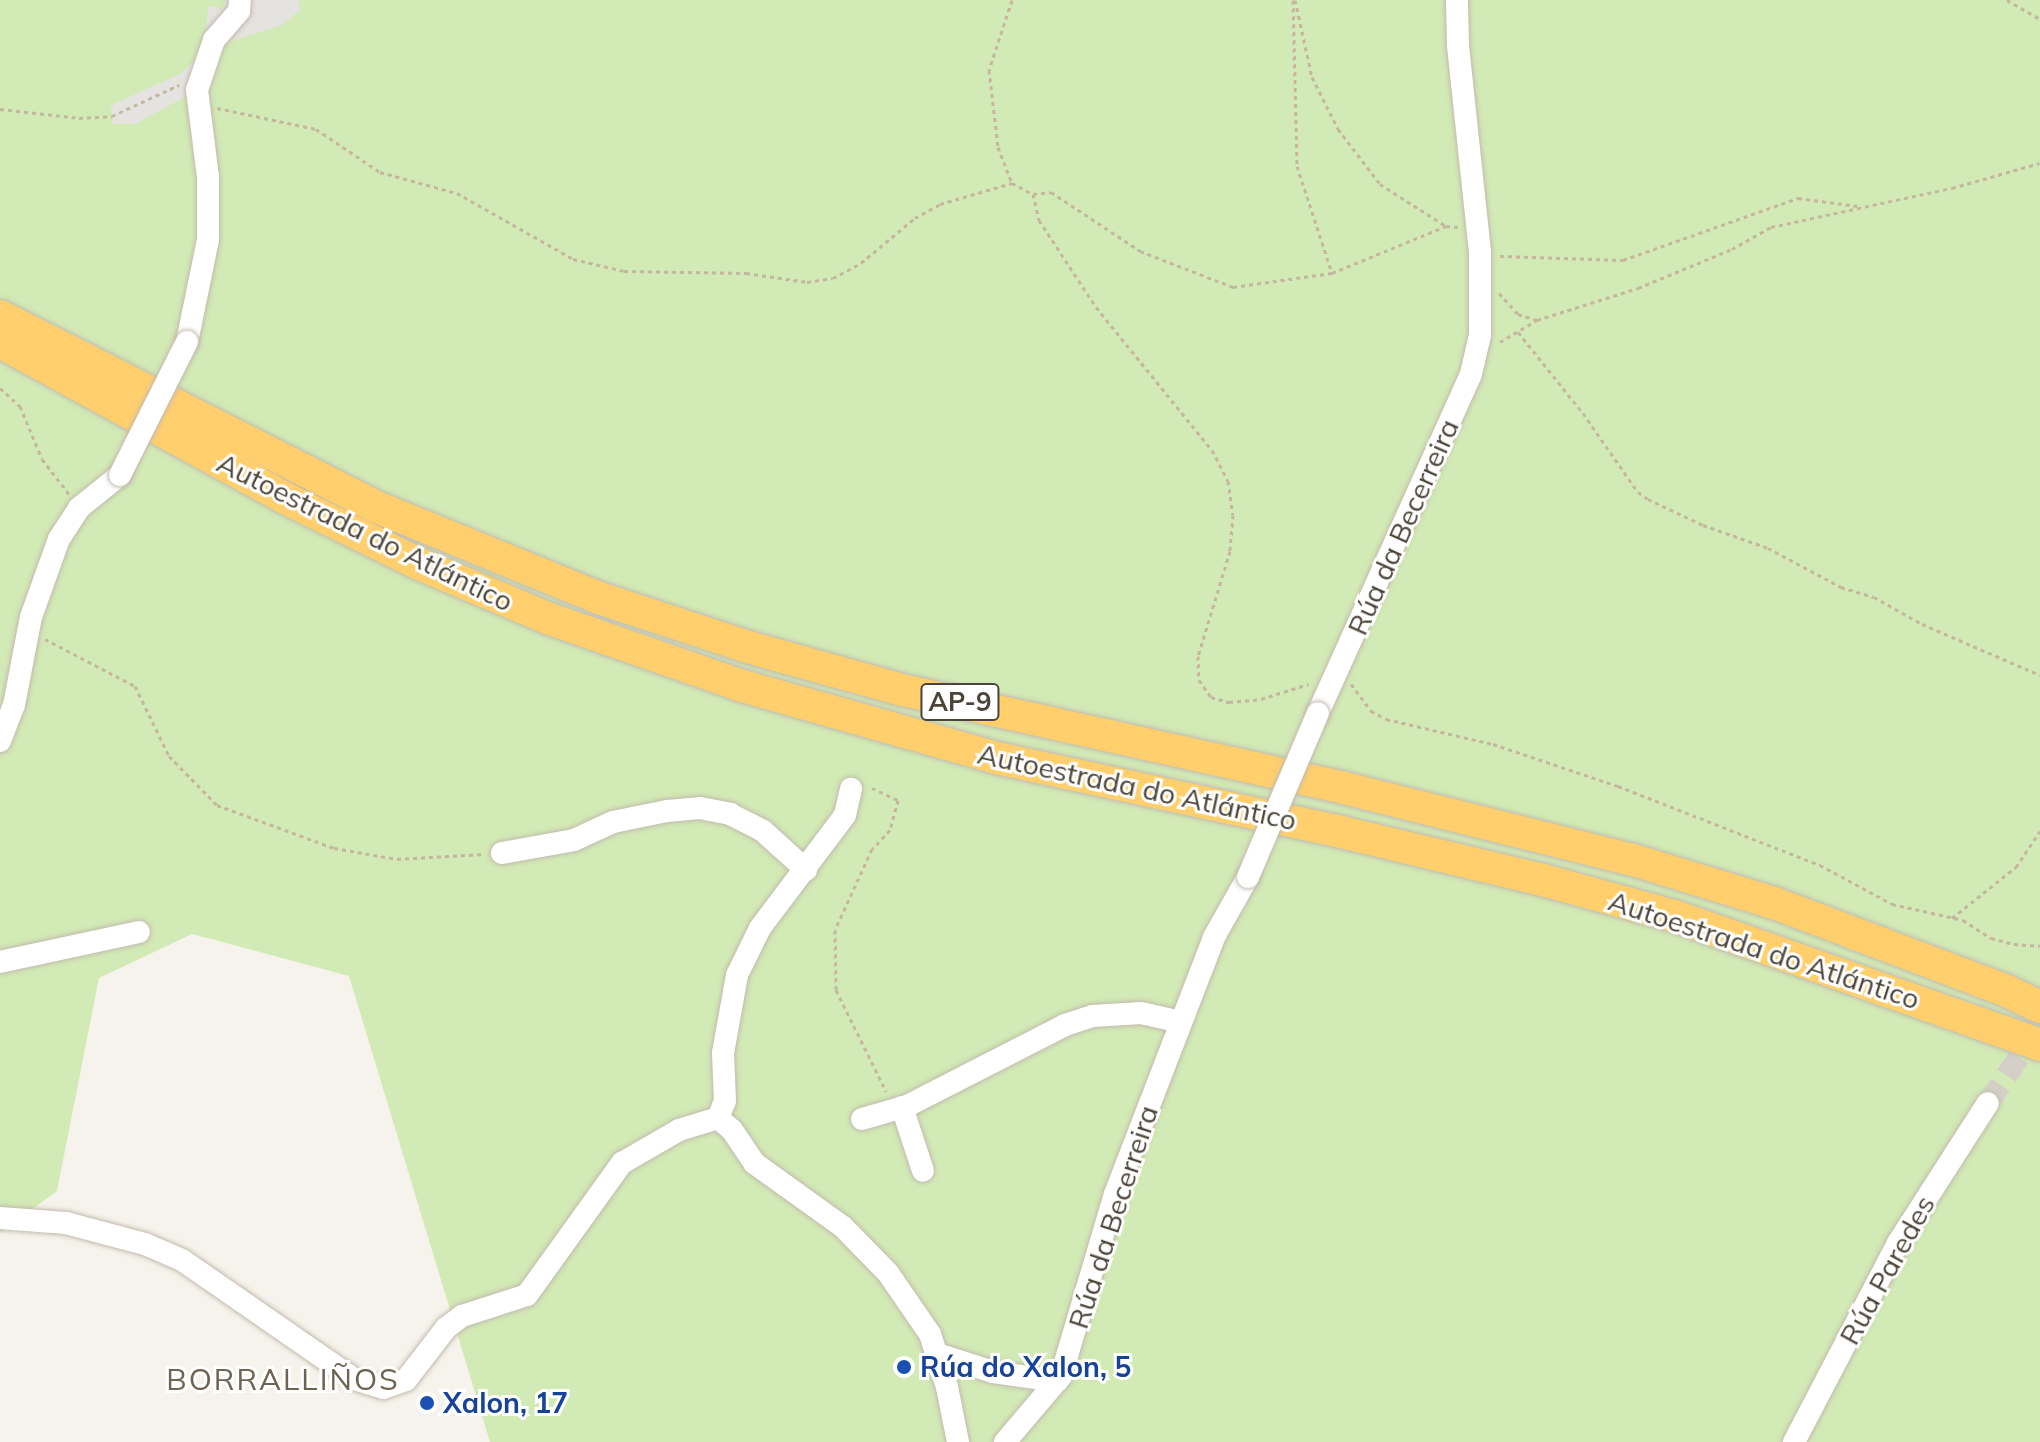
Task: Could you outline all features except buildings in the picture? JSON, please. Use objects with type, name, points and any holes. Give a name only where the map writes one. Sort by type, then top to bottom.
[{"type":"highway","name":"Autoestrada do Atlántico","points":[[0,316],[374,506],[599,598],[748,647],[898,689],[1344,788],[1633,860],[1774,903],[1961,973],[2040,1007]]},
{"type":"highway","name":"Autoestrada do Atlántico","points":[[0,342],[285,498],[417,563],[547,618],[724,680],[1001,759],[1337,831],[1543,880],[1677,917],[2040,1045]]},
{"type":"highway","points":[[1961,973],[2040,993]]},
{"type":"street","points":[[0,741],[14,705],[28,630],[59,539],[79,508],[120,475],[187,342],[208,240],[208,177],[198,103],[203,72],[214,40],[239,11],[240,0]]},
{"type":"street","name":"Rúa da Becerreira","points":[[1005,1442],[1057,1381],[1115,1194],[1214,937],[1248,877],[1318,713],[1471,374],[1480,335],[1480,262],[1457,0]]},
{"type":"street","points":[[718,1118],[725,1101],[723,1053],[737,975],[760,928],[845,815],[851,789]]},
{"type":"street","points":[[502,853],[574,840],[613,822],[700,808],[730,814],[763,831],[806,870]]},
{"type":"street","points":[[0,962],[139,932]]},
{"type":"street","points":[[862,1119],[898,1108],[1079,1020],[1141,1013],[1181,1022]]},
{"type":"street","name":"Rúa Paredes","points":[[1794,1442],[1898,1243],[1988,1103]]},
{"type":"street","points":[[898,1108],[923,1171]]},
{"type":"street","points":[[0,1218],[66,1223],[145,1244],[182,1260],[354,1379],[383,1388],[406,1380],[446,1328],[462,1316],[527,1295],[622,1163],[679,1130],[718,1118]]},
{"type":"street","points":[[718,1118],[732,1130],[754,1163],[843,1227],[888,1273],[930,1334],[958,1442]]},
{"type":"street","points":[[937,1354],[993,1372],[1057,1381]]},
{"type":"path","points":[[1012,0],[989,70],[998,147],[1012,183],[1033,194],[1051,192],[1140,251],[1233,287],[1332,273],[1446,226],[1478,227]]},
{"type":"path","points":[[1294,0],[1312,77],[1338,129],[1380,184],[1446,226]]},
{"type":"path","points":[[1294,0],[1297,166],[1332,273]]},
{"type":"path","points":[[2007,0],[2040,19]]},
{"type":"path","points":[[0,109],[79,118],[112,116],[203,72]]},
{"type":"path","points":[[198,103],[316,129],[380,172],[457,193],[573,259],[624,271],[746,273],[807,282],[833,278],[861,263],[915,218],[940,204],[1012,183]]},
{"type":"path","points":[[1476,354],[1537,320],[1638,288],[1732,249],[1771,227],[1952,188],[2040,163]]},
{"type":"path","points":[[1033,194],[1039,220],[1096,307],[1196,430],[1228,481],[1233,515],[1230,551],[1198,656],[1199,680],[1211,697],[1229,702],[1261,699],[1338,672],[1371,711],[1386,719],[1493,744],[1618,786],[1820,865],[1892,904],[1963,920],[1991,938],[2040,946]]},
{"type":"path","points":[[1537,320],[1518,314],[1480,262],[1508,258],[1623,260],[1681,242],[1768,206],[1798,198],[1861,206]]},
{"type":"path","points":[[1518,332],[1583,413],[1638,492],[1703,525],[1768,548],[1841,587],[1874,597],[1922,624],[2040,675]]},
{"type":"path","points":[[0,388],[20,406],[42,459],[79,508]]},
{"type":"path","points":[[28,630],[135,686],[169,756],[217,805],[334,848],[397,859],[502,853]]},
{"type":"path","points":[[851,789],[861,785],[883,791],[898,800],[890,830],[872,849],[835,930],[836,990],[898,1108]]},
{"type":"path","points":[[1952,918],[2016,867],[2040,831]]},
{"type":"green space","points":[[0,0],[2040,0],[2040,1442],[490,1442],[349,976],[192,934],[99,978],[57,1191],[0,1233]]},
{"type":"shaded area","points":[[225,0],[299,0],[300,10],[282,25],[223,44],[207,85],[135,124],[113,124],[111,105],[182,73],[205,50],[208,6],[223,9]]},
{"type":"tunnel","points":[[1988,1103],[2040,1026]]},
{"type":"place","name":"Rúa do Xalon, 5","points":[[904,1367]]},
{"type":"place","name":"Xalon, 17","points":[[427,1403]]},
{"type":"district","name":"BORRALLIÑOS","points":[[283,1379]]}]
